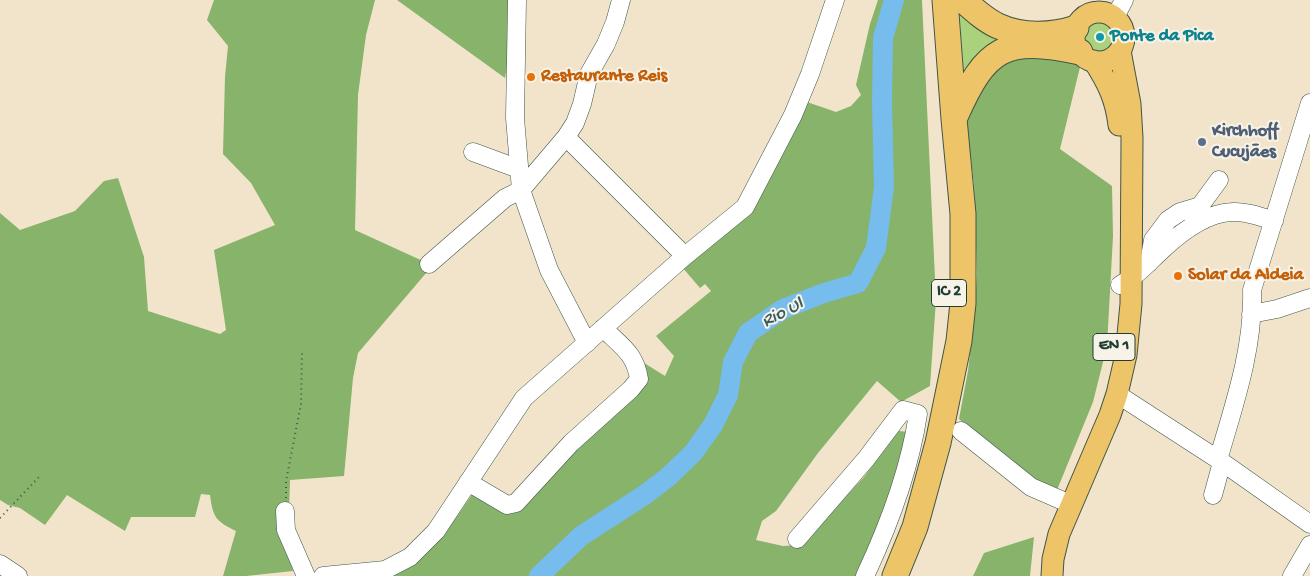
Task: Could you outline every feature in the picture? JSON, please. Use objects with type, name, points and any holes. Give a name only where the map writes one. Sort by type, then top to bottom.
[{"type":"highway","name":"IC 2","points":[[884,576],[907,523],[920,483],[941,398],[946,362],[949,216],[936,0]]},
{"type":"highway","name":"IC 2","points":[[895,576],[915,527],[928,482],[949,397],[959,341],[963,303],[963,214],[946,0]]},
{"type":"highway","points":[[964,0],[976,12],[998,27],[1039,34],[1084,32]]},
{"type":"highway","points":[[954,119],[968,87],[980,69],[996,54],[1008,48],[1035,45],[1049,46],[1084,32]]},
{"type":"main road","name":"EN 1","points":[[1040,576],[1047,532],[1107,388],[1125,282],[1132,138],[1130,104],[1120,51],[1124,40],[1124,33],[1112,8],[1097,12],[1084,32],[1108,82],[1117,106],[1121,139],[1125,282],[1129,332],[1117,394],[1110,415],[1059,534],[1053,559],[1052,576]]},
{"type":"main road","points":[[1084,32],[1108,60],[1120,51]]},
{"type":"street","points":[[517,0],[515,118],[521,190],[548,270],[588,343]]},
{"type":"street","points":[[430,264],[505,198],[521,190],[566,137],[575,123],[582,104],[589,74],[606,44],[621,0]]},
{"type":"street","points":[[323,576],[385,570],[410,557],[436,531],[524,398],[684,256],[745,207],[793,116],[810,74],[835,0]]},
{"type":"street","points":[[1213,496],[1249,345],[1252,290],[1310,103]]},
{"type":"street","points":[[566,137],[684,256]]},
{"type":"street","points":[[472,152],[519,169]]},
{"type":"street","points":[[1149,264],[1153,240],[1168,220],[1180,212],[1200,206],[1219,180]]},
{"type":"street","points":[[1125,282],[1149,264],[1162,250],[1188,229],[1216,215],[1234,212],[1274,221]]},
{"type":"street","points":[[1251,314],[1277,309],[1310,298]]},
{"type":"street","points":[[468,482],[507,505],[516,503],[571,443],[631,389],[639,379],[637,365],[628,352],[603,328]]},
{"type":"street","points":[[1117,394],[1220,461],[1310,524]]},
{"type":"street","points":[[797,539],[866,459],[903,410],[918,414],[914,440],[896,497],[875,555],[865,576]]},
{"type":"street","points":[[961,431],[1031,487],[1061,500]]},
{"type":"street","points":[[285,511],[286,530],[306,576]]},
{"type":"street","points":[[1292,576],[1310,545]]},
{"type":"street","points":[[0,564],[18,576]]},
{"type":"path","points":[[285,511],[286,481],[301,404],[302,352]]},
{"type":"path","points":[[0,518],[39,477]]},
{"type":"green space","points":[[214,0],[375,0],[366,35],[358,95],[355,230],[425,262],[427,272],[358,353],[353,378],[344,476],[290,480],[289,510],[281,521],[293,571],[246,576],[223,576],[236,531],[220,521],[214,514],[210,495],[201,494],[195,517],[131,517],[125,531],[67,495],[45,525],[20,508],[8,505],[0,500],[0,213],[20,230],[75,211],[104,181],[118,178],[144,257],[148,311],[220,334],[226,330],[214,250],[275,225],[251,183],[223,154],[225,77],[228,46],[207,20]]},
{"type":"green space","points":[[397,0],[509,0],[510,48],[505,78]]},
{"type":"green space","points":[[878,0],[892,0],[882,34],[879,66],[879,204],[874,237],[868,256],[856,277],[846,284],[815,292],[785,304],[746,330],[728,368],[724,396],[694,447],[667,472],[563,545],[534,576],[389,576],[427,551],[447,530],[473,493],[504,510],[588,436],[641,361],[665,376],[674,356],[656,336],[711,291],[705,284],[700,288],[682,267],[740,222],[807,102],[836,112],[851,106],[861,95],[856,85],[870,24]]},
{"type":"green space","points":[[899,0],[922,0],[936,300],[930,386],[901,402],[877,381],[818,453],[776,511],[762,521],[756,540],[783,546],[801,545],[864,477],[899,431],[908,432],[895,481],[857,576],[547,576],[585,540],[632,509],[694,461],[720,424],[733,399],[739,364],[759,333],[791,313],[860,288],[881,249],[886,207],[887,89],[890,28]]},
{"type":"green space","points":[[959,5],[1004,38],[964,80]]},
{"type":"green space","points":[[1099,19],[1111,24],[1116,36],[1111,48],[1099,53],[1087,48],[1082,36],[1087,24]]},
{"type":"green space","points":[[1008,54],[1081,63],[1060,149],[1112,186],[1113,236],[1107,346],[1093,402],[1057,490],[1044,490],[959,419],[968,371],[977,274],[974,185],[966,117],[969,100]]},
{"type":"green space","points":[[1034,537],[1030,576],[973,576],[984,553]]},
{"type":"waterway","name":"Rio Ul","points":[[539,576],[581,536],[646,494],[668,477],[693,453],[713,425],[728,395],[733,362],[748,333],[783,309],[824,293],[858,283],[876,248],[884,187],[883,38],[894,0]]},
{"type":"place","name":"Ponte da Pica","points":[[1100,37]]},
{"type":"place","name":"Restaurante Reis","points":[[531,77]]},
{"type":"place","name":"Kirchhoff Cucujães","points":[[1202,142]]},
{"type":"place","name":"Solar da Aldeia","points":[[1178,276]]}]
